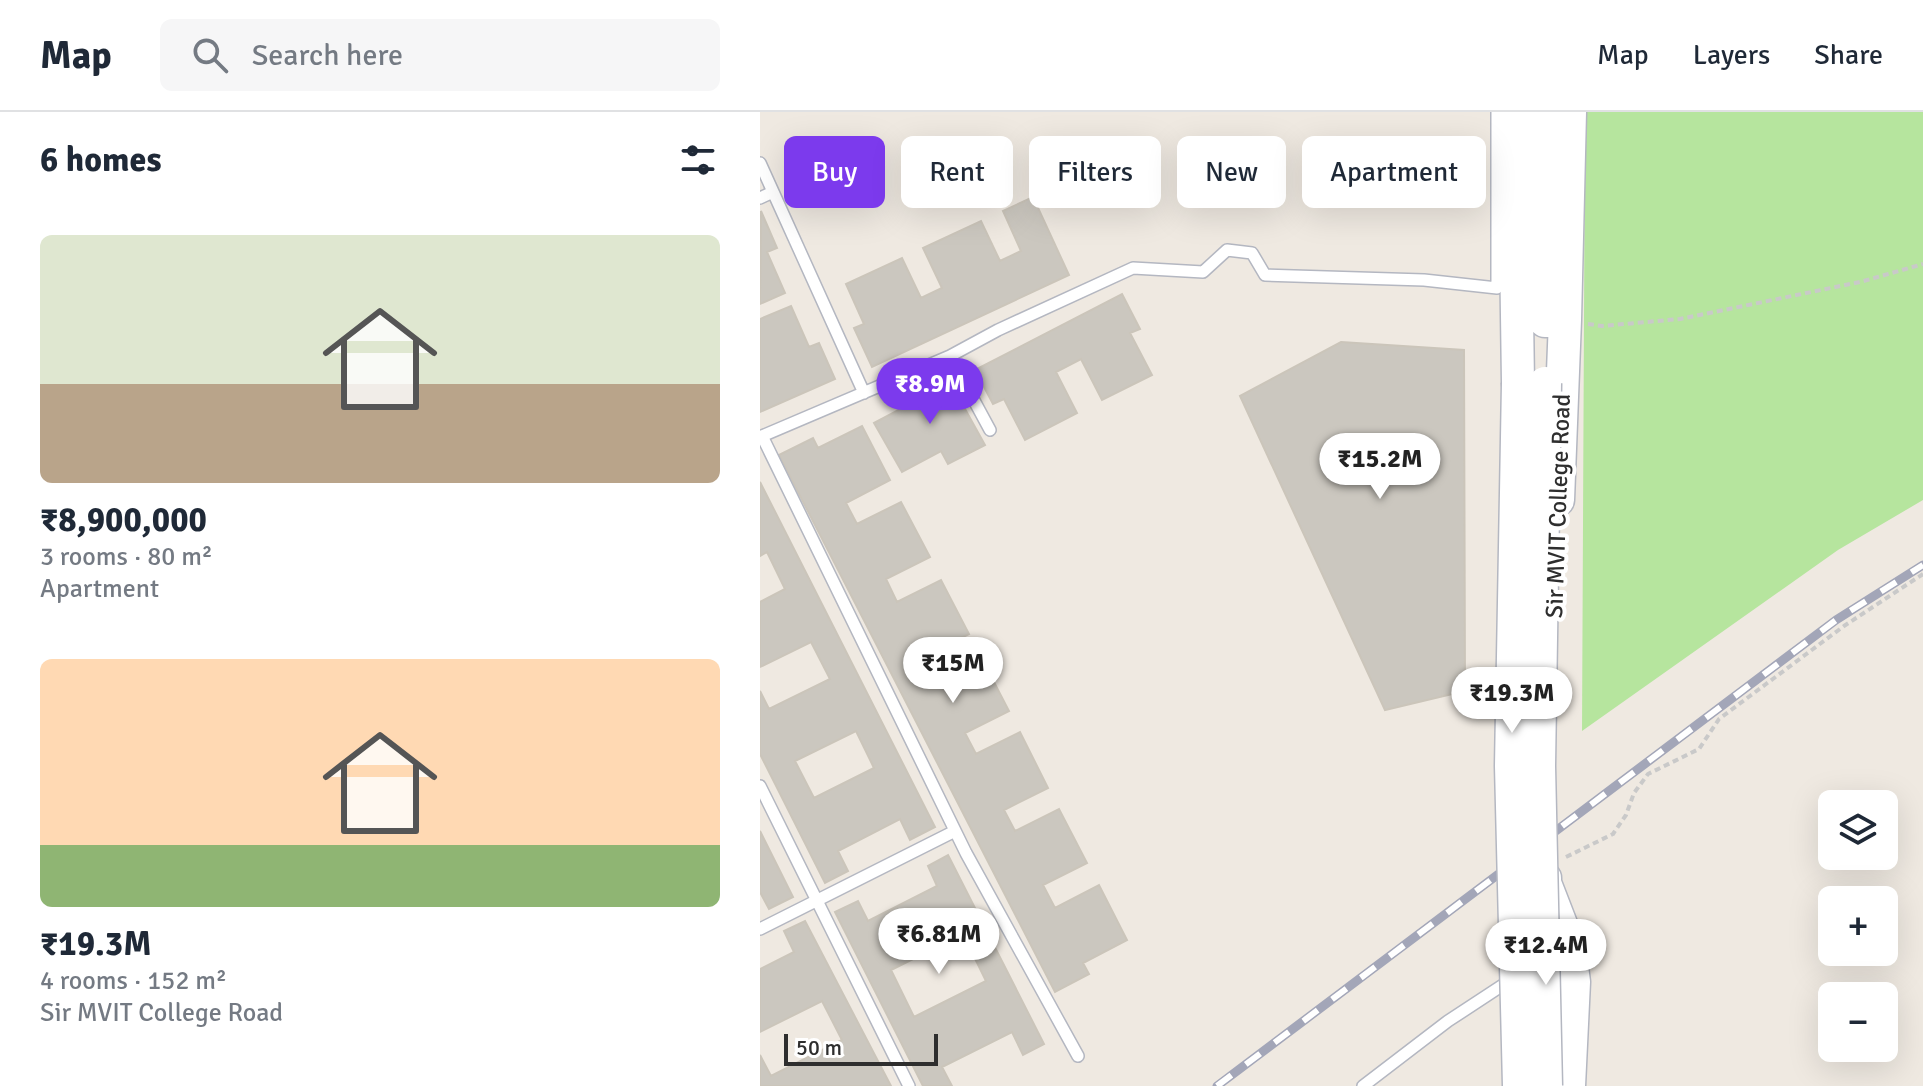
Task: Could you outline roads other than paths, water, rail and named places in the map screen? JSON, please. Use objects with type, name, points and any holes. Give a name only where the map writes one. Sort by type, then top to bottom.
[{"type":"main road","name":"Sir MVIT College Road","points":[[1514,112],[1532,383],[1546,1086]]},
{"type":"main road","name":"Sir MVIT College Road","points":[[1519,1086],[1511,766],[1532,383],[1542,112]]},
{"type":"main road","name":"Sir MVIT College Road","points":[[1569,1086],[1574,982],[1569,945],[1545,883],[1545,869],[1570,112]]},
{"type":"lane","points":[[1078,1056],[955,831],[762,436],[950,356],[998,330],[1133,268],[1203,272],[1227,250],[1252,253],[1265,275],[1424,280],[1497,288],[1497,112]]},
{"type":"lane","points":[[760,163],[864,393]]},
{"type":"lane","points":[[760,198],[773,192]]},
{"type":"lane","points":[[950,356],[990,430]]},
{"type":"lane","points":[[760,786],[909,1086]]},
{"type":"lane","points":[[760,929],[955,831]]},
{"type":"lane","points":[[1363,1086],[1448,1021],[1569,945]]},
{"type":"railway","points":[[1217,1086],[1836,620],[1923,565]]}]
